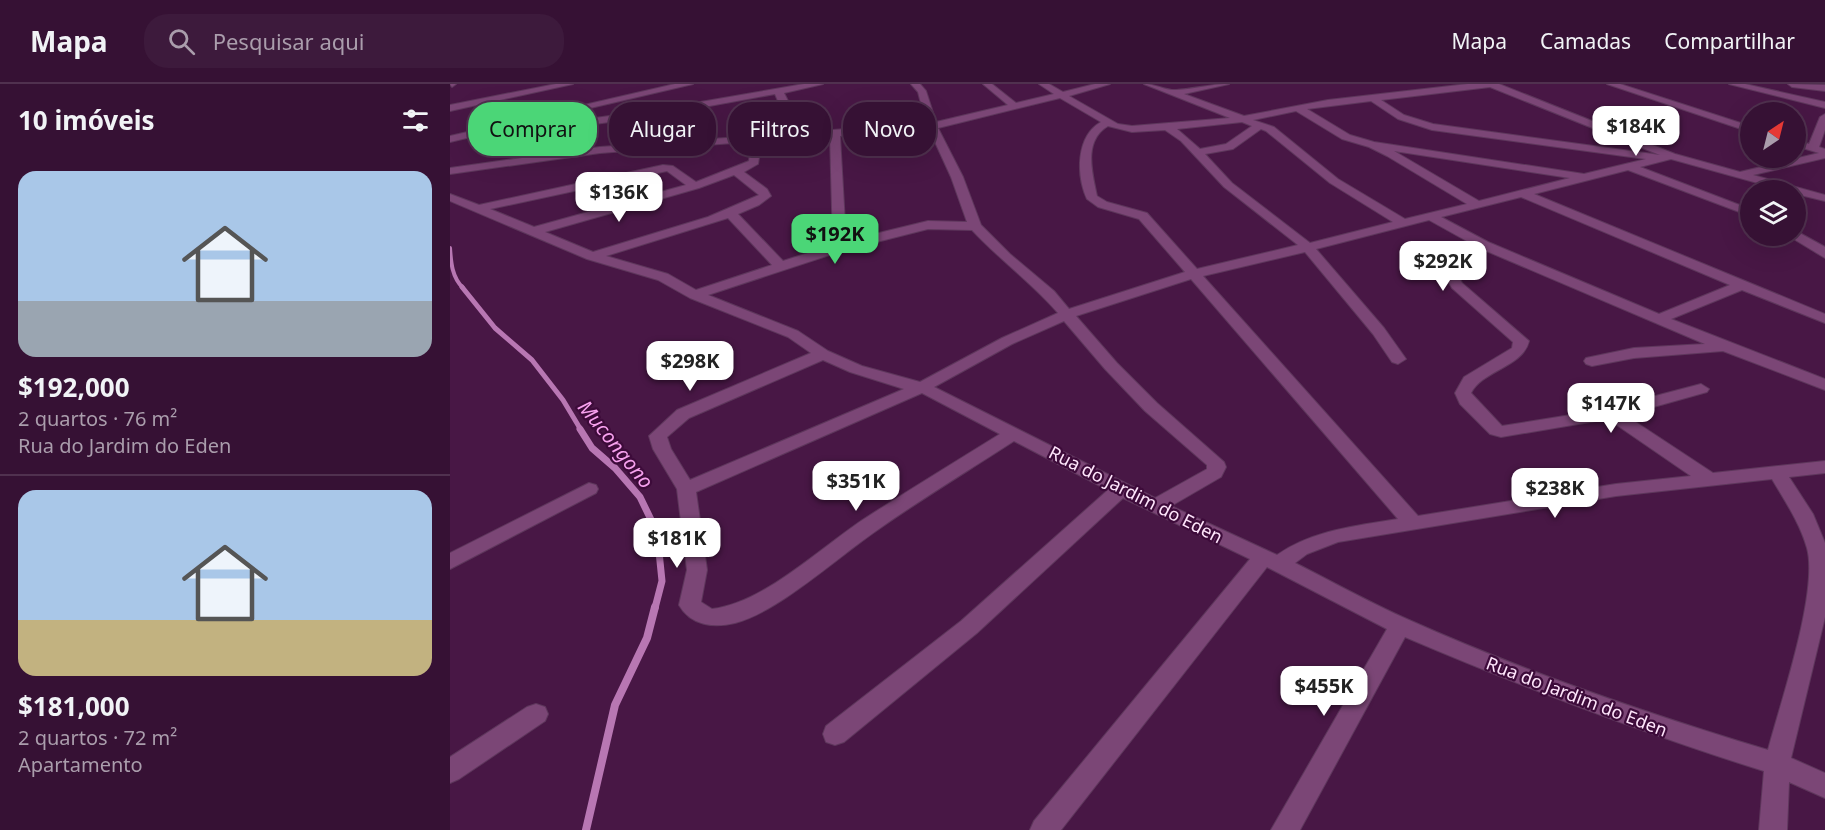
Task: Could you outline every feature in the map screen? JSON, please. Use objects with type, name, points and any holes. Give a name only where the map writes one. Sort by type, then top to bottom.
[{"type":"street","points":[[450,108],[569,84]]},
{"type":"street","points":[[597,103],[689,84]]},
{"type":"street","points":[[710,102],[819,84]]},
{"type":"street","points":[[915,84],[922,91],[925,102]]},
{"type":"street","points":[[987,84],[1016,107]]},
{"type":"street","points":[[1043,84],[1124,128],[1167,127],[1244,119],[1271,112],[1377,96],[1494,85],[1518,85]]},
{"type":"street","points":[[936,125],[1066,96],[1106,84]]},
{"type":"street","points":[[1148,84],[1260,125],[1278,134],[1351,193],[1403,223]]},
{"type":"street","points":[[1173,93],[1225,84]]},
{"type":"street","points":[[1611,84],[1740,126]]},
{"type":"street","points":[[1733,84],[1825,105]]},
{"type":"street","points":[[1791,84],[1825,88]]},
{"type":"street","points":[[1494,85],[1666,157]]},
{"type":"street","points":[[778,90],[783,102]]},
{"type":"street","points":[[1377,96],[1401,117],[1432,127],[1666,157],[1752,180]]},
{"type":"street","points":[[1298,108],[1346,137],[1373,145],[1590,177]]},
{"type":"street","points":[[1813,148],[1825,117]]},
{"type":"street","points":[[1108,121],[1091,134],[1088,142],[1086,164],[1090,197],[1103,204],[1143,216],[1413,524]]},
{"type":"street","points":[[1198,152],[1229,147],[1260,125]]},
{"type":"street","points":[[1167,127],[1198,152],[1228,186],[1308,248],[1379,331],[1398,359]]},
{"type":"street","points":[[1806,134],[1821,131]]},
{"type":"street","points":[[831,132],[843,132]]},
{"type":"street","points":[[835,132],[836,197],[840,247]]},
{"type":"street","points":[[936,133],[957,177],[975,226],[1049,294],[1111,366],[1151,406],[1215,462],[1217,467],[1214,473],[1155,506]]},
{"type":"street","points":[[605,141],[609,134]]},
{"type":"street","points":[[450,139],[468,135]]},
{"type":"street","points":[[450,171],[605,141],[631,160],[669,168],[695,186]]},
{"type":"street","points":[[480,208],[631,160],[728,144]]},
{"type":"street","points":[[1373,145],[1478,205]]},
{"type":"street","points":[[1806,146],[1825,153]]},
{"type":"street","points":[[1736,176],[1825,153]]},
{"type":"street","points":[[535,231],[737,172],[754,162],[754,156]]},
{"type":"street","points":[[686,489],[922,387],[1007,341],[1067,314],[1194,274],[1308,248],[1666,157]]},
{"type":"street","points":[[1630,167],[1740,209]]},
{"type":"street","points":[[591,256],[730,213],[756,203],[765,196],[764,191],[737,172]]},
{"type":"street","points":[[1524,194],[1825,319]]},
{"type":"street","points":[[1806,194],[1825,198]]},
{"type":"street","name":"Rua do Jardim do Eden","points":[[450,197],[591,256],[663,277],[695,295],[784,330],[823,354],[856,369],[899,383],[922,387],[1155,506],[1400,626],[1526,678],[1679,734],[1777,764],[1825,786]]},
{"type":"street","points":[[730,213],[780,267]]},
{"type":"street","points":[[1430,216],[1483,245],[1726,347],[1825,385]]},
{"type":"street","points":[[695,295],[840,247],[928,225],[975,226]]},
{"type":"street","points":[[1806,240],[1825,254]]},
{"type":"street","points":[[1483,245],[1457,264],[1450,273],[1457,285],[1521,341],[1519,350],[1470,380],[1463,393],[1466,400],[1496,430],[1503,432],[1542,423],[1581,420],[1701,389]]},
{"type":"street","points":[[1658,319],[1744,284]]},
{"type":"street","points":[[1592,362],[1634,353],[1726,347]]},
{"type":"street","points":[[823,354],[683,414],[658,436],[662,450],[686,489],[697,570],[690,605],[708,618],[733,615],[771,596],[870,525],[1014,433]]},
{"type":"street","points":[[1611,413],[1709,479]]},
{"type":"street","points":[[1044,830],[1271,561],[1335,536],[1616,490],[1825,467]]},
{"type":"street","points":[[1773,830],[1777,764],[1819,597],[1818,550],[1803,514],[1776,471]]},
{"type":"street","points":[[835,734],[969,627],[1122,488]]},
{"type":"street","points":[[450,562],[590,489]]},
{"type":"street","points":[[1285,830],[1400,626]]},
{"type":"street","points":[[450,771],[536,714]]},
{"type":"waterway","name":"Mucongono","points":[[450,248],[454,274],[462,287]]},
{"type":"waterway","name":"Mucongono","points":[[462,287],[495,328],[532,360],[563,400],[581,430]]},
{"type":"waterway","name":"Mucongono","points":[[580,429],[592,448],[615,468],[640,497],[657,532],[662,581],[655,608]]},
{"type":"waterway","name":"Mucongono","points":[[586,830],[615,705],[647,638],[655,607]]}]
